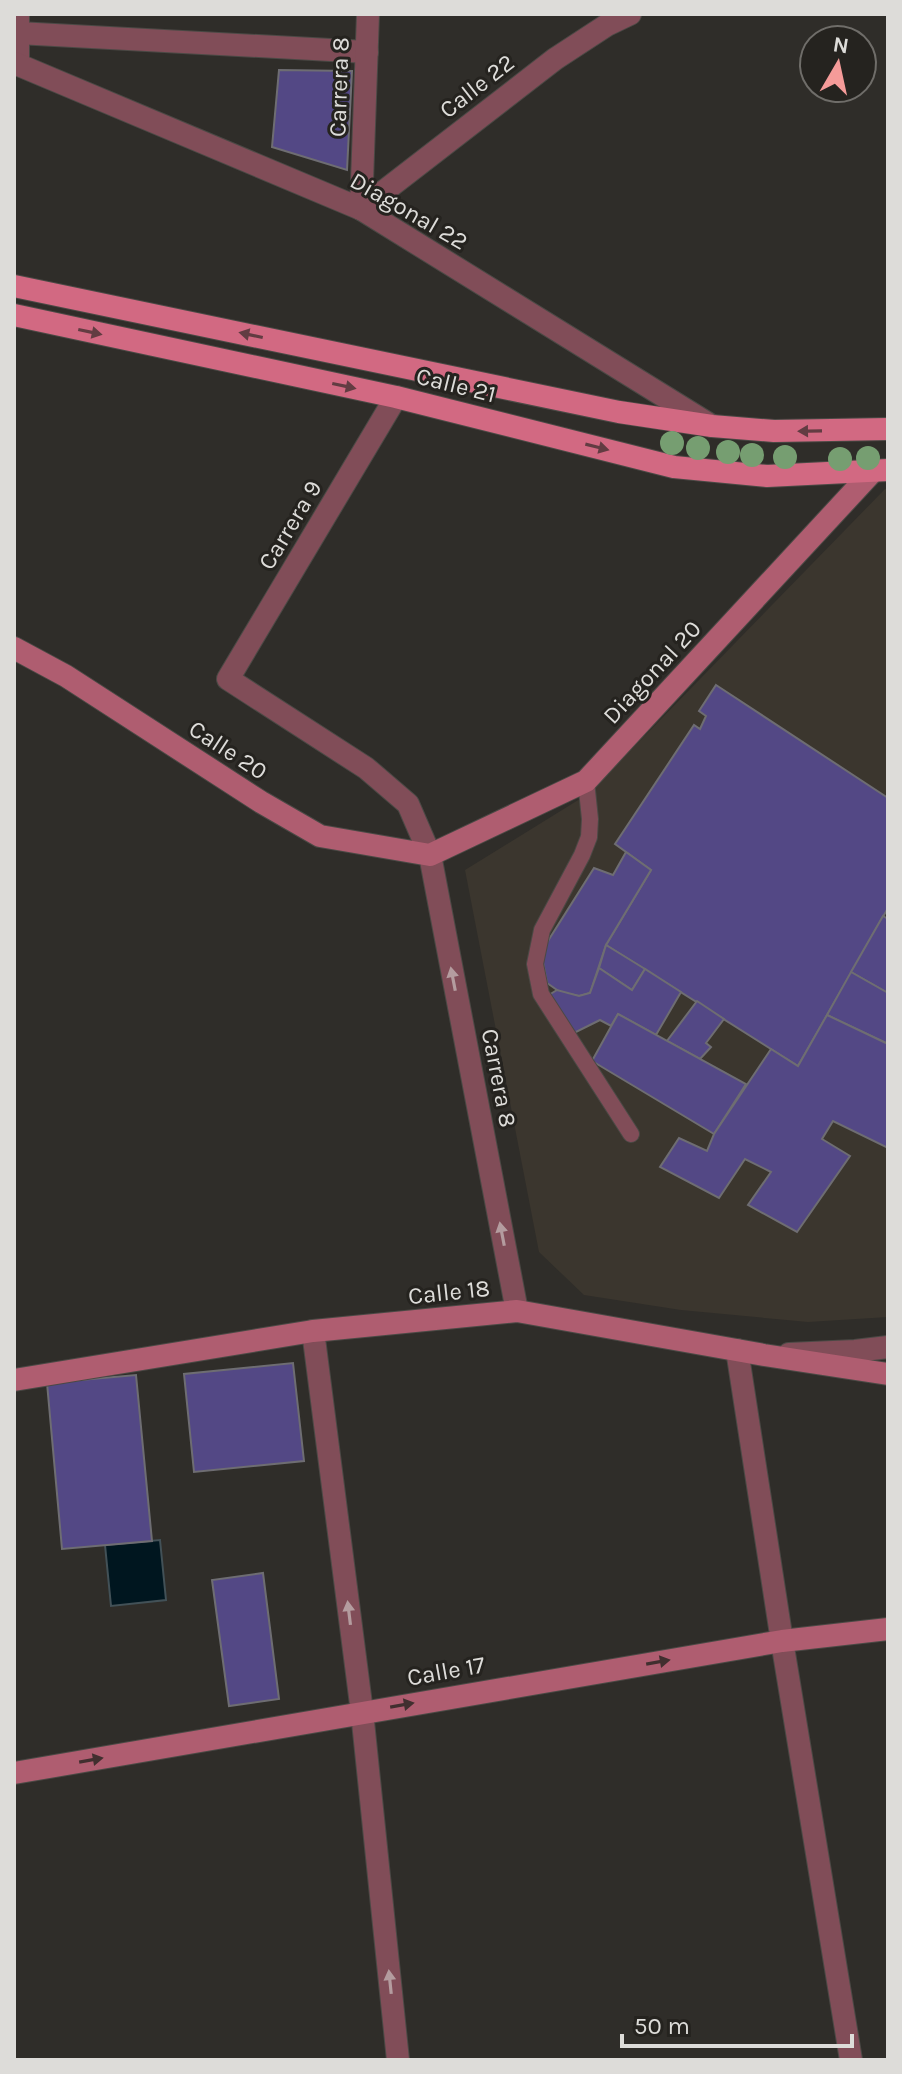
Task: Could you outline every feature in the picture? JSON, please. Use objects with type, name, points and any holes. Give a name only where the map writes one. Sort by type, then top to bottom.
[{"type":"main road","name":"Calle 21","points":[[14,286],[604,409],[712,426],[774,431],[888,429]]},
{"type":"main road","name":"Calle 21","points":[[14,315],[396,397],[674,467],[767,476],[880,471]]},
{"type":"main road","name":"Diagonal 20","points":[[430,855],[586,781],[880,471]]},
{"type":"main road","name":"Calle 20","points":[[14,648],[66,676],[261,802],[320,836],[430,855]]},
{"type":"main road","name":"Calle 18","points":[[14,1380],[313,1331],[517,1311],[888,1374]]},
{"type":"main road","name":"Calle 17","points":[[14,1773],[782,1641],[888,1629]]},
{"type":"street","name":"Carrera 8","points":[[361,209],[368,14]]},
{"type":"street","name":"Calle 22","points":[[361,209],[555,59],[607,25],[630,14]]},
{"type":"street","points":[[16,64],[18,24],[367,52]]},
{"type":"street","name":"Diagonal 22","points":[[16,64],[361,209],[712,426]]},
{"type":"street","name":"Carrera 9","points":[[228,679],[396,397]]},
{"type":"street","name":"Carrera 8","points":[[228,679],[366,768],[408,804],[430,855],[517,1311]]},
{"type":"street","points":[[313,1331],[362,1712],[398,2060]]},
{"type":"street","points":[[764,1355],[888,1347]]},
{"type":"street","points":[[737,1350],[851,2060]]},
{"type":"lane","points":[[586,781],[589,837],[542,930],[535,964],[541,994],[631,1134]]},
{"type":"shaded area","points":[[888,489],[888,1317],[808,1322],[681,1310],[584,1295],[539,1252],[465,870],[588,794]]},
{"type":"water","points":[[160,1540],[166,1600],[111,1606],[105,1545]]},
{"type":"building","points":[[279,70],[352,71],[347,170],[272,147]]},
{"type":"building","points":[[716,685],[888,798],[888,908],[798,1066],[606,945],[651,870],[615,844],[694,725],[700,729],[706,716],[699,711]]},
{"type":"building","points":[[626,852],[651,870],[606,945],[590,993],[579,996],[560,992],[547,983],[541,952],[594,868],[613,875]]},
{"type":"building","points":[[883,916],[888,919],[888,993],[851,972]]},
{"type":"building","points":[[606,945],[645,969],[632,990],[599,968]]},
{"type":"building","points":[[599,968],[632,990],[645,969],[681,992],[656,1035],[618,1014],[611,1026],[600,1020],[568,1036],[544,998],[557,990],[579,996],[590,993]]},
{"type":"building","points":[[851,972],[888,993],[888,1044],[827,1015]]},
{"type":"building","points":[[697,1001],[724,1019],[706,1043],[711,1047],[700,1059],[667,1041]]},
{"type":"building","points":[[618,1014],[746,1084],[714,1134],[592,1061]]},
{"type":"building","points":[[827,1015],[888,1044],[888,1148],[833,1121],[822,1139],[850,1156],[797,1232],[748,1205],[771,1172],[745,1159],[719,1198],[660,1167],[679,1138],[707,1151],[714,1134],[771,1049],[798,1066]]},
{"type":"building","points":[[293,1363],[304,1461],[194,1472],[184,1374]]},
{"type":"building","points":[[136,1375],[152,1541],[62,1549],[47,1383]]},
{"type":"building","points":[[263,1573],[279,1699],[229,1706],[212,1580]]}]
